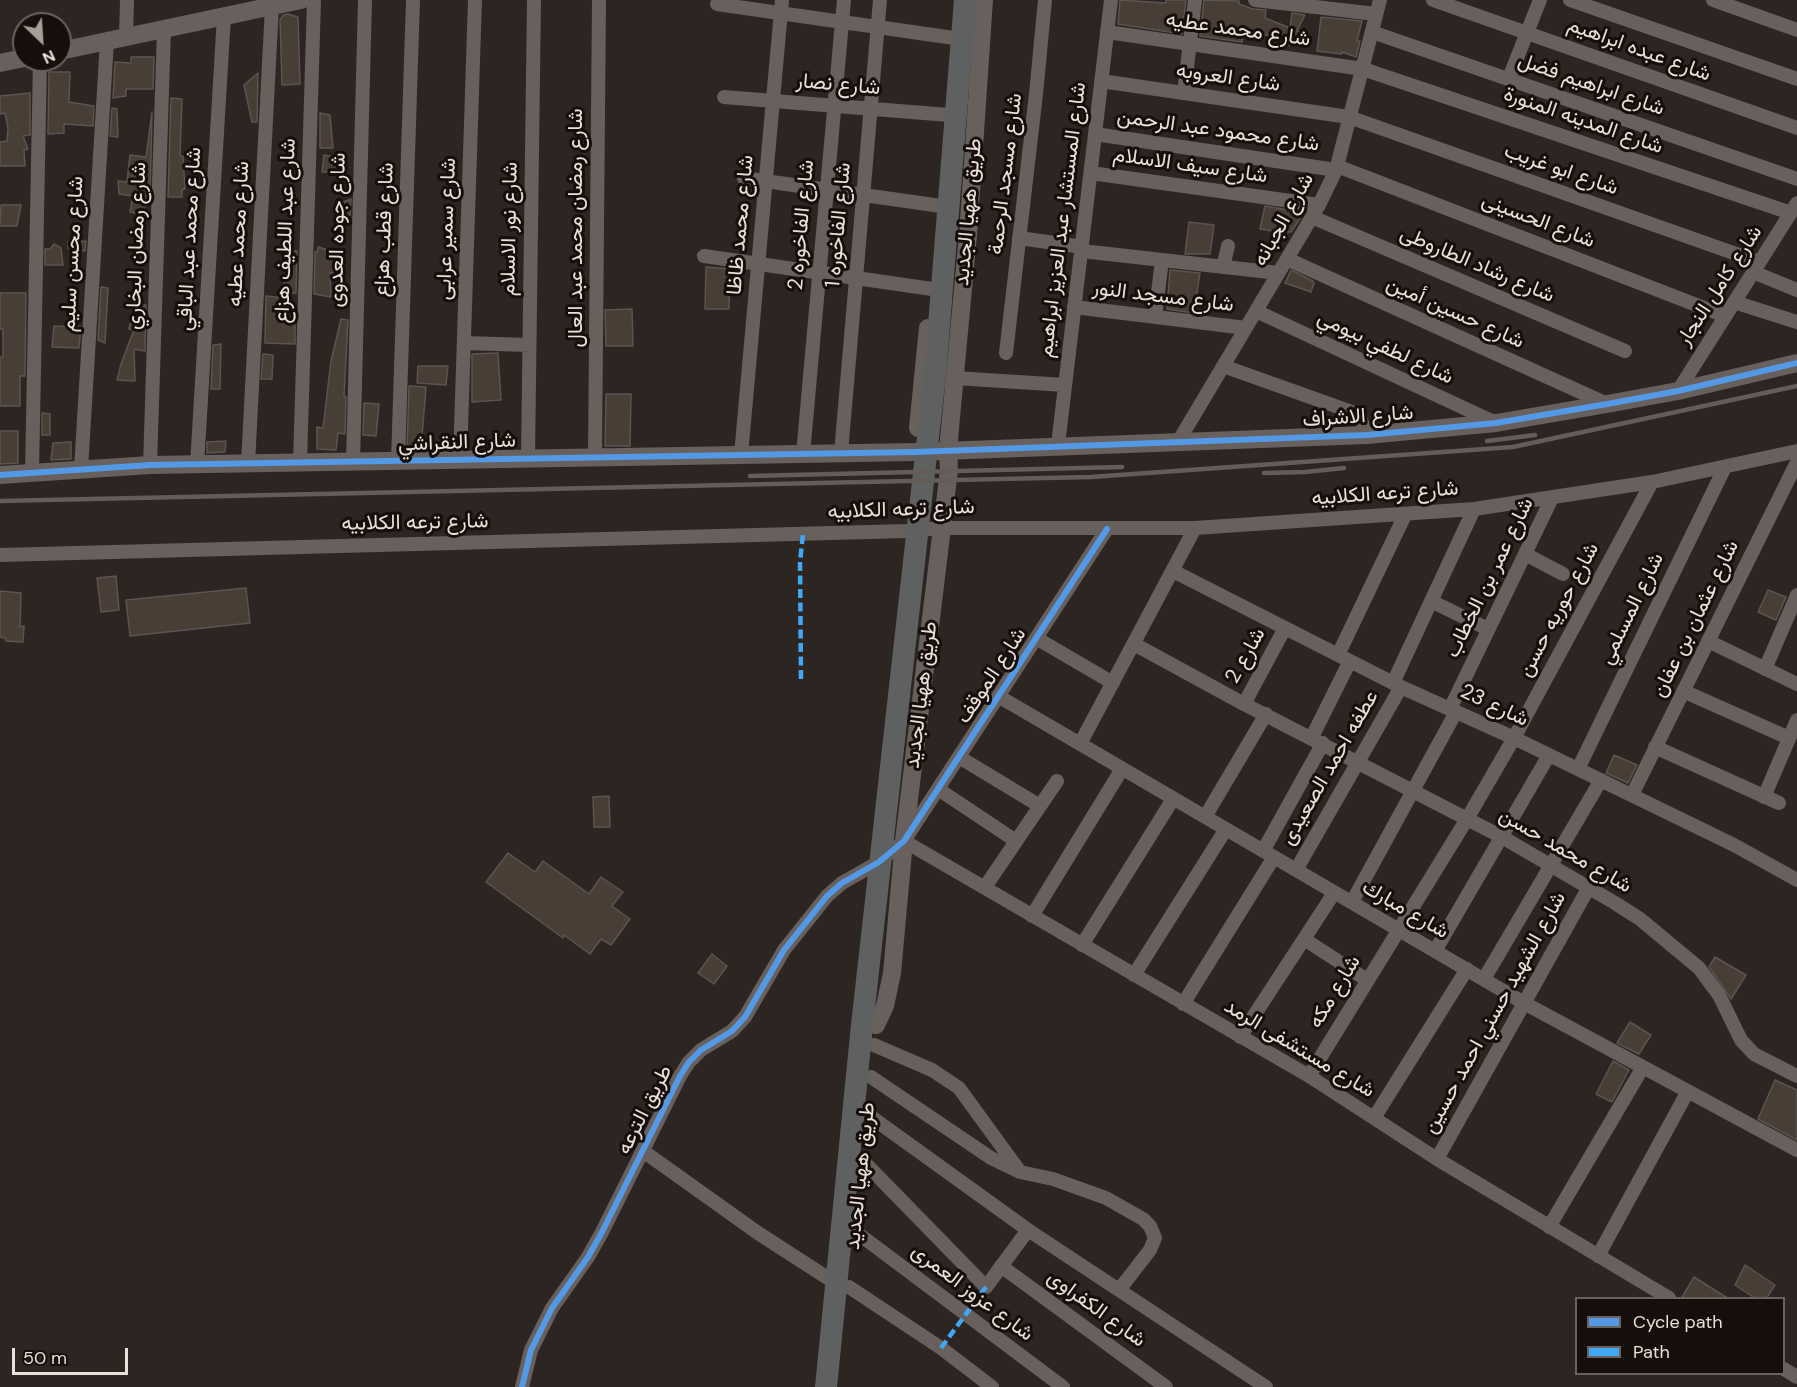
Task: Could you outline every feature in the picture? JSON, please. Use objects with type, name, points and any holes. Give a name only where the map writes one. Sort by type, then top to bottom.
[{"type":"main road","points":[[871,1032],[935,375],[965,0]]},
{"type":"main road","points":[[874,985],[948,376],[978,0]]},
{"type":"main road","name":"طريق ههيا الجديد","points":[[839,1387],[843,1285],[856,1232],[871,1077],[871,1032]]},
{"type":"main road","name":"طريق ههيا الجديد","points":[[826,1387],[843,1285],[871,1032]]},
{"type":"street","points":[[126,37],[127,0]]},
{"type":"street","name":"شارع عبد اللطيف هزاع","points":[[300,463],[314,0]]},
{"type":"street","name":"شارع جوده العدوى","points":[[353,462],[365,0]]},
{"type":"street","name":"شارع قطب هزاع","points":[[398,461],[413,0]]},
{"type":"street","name":"شارع سمير عرابى","points":[[460,460],[475,0]]},
{"type":"street","name":"شارع نور الاسلام","points":[[528,458],[534,0]]},
{"type":"street","name":"شارع رمضان محمد عبد العال","points":[[595,456],[599,0]]},
{"type":"street","name":"شارع الفاخوره 2","points":[[803,454],[844,0]]},
{"type":"street","name":"شارع الفاخوره 1","points":[[841,453],[880,0]]},
{"type":"street","name":"طريق ههيا الجديد","points":[[871,1032],[858,1006],[858,985],[869,868],[892,687],[941,206],[956,0]]},
{"type":"street","name":"طريق ههيا الجديد","points":[[871,1032],[885,1006],[892,973],[904,841],[949,470],[948,450],[969,223],[984,0]]},
{"type":"street","name":"شارع مسجد الرحمة","points":[[1006,353],[1045,0]]},
{"type":"street","name":"شارع المستشار عبد العزيز ابراهيم","points":[[1058,445],[1111,0]]},
{"type":"street","points":[[1184,93],[1195,0]]},
{"type":"street","points":[[1255,0],[1378,7]]},
{"type":"street","name":"شارع عبده ابراهيم","points":[[1433,0],[1797,128]]},
{"type":"street","points":[[1509,78],[1540,0]]},
{"type":"street","points":[[1569,0],[1797,79]]},
{"type":"street","points":[[1713,0],[1797,30]]},
{"type":"street","points":[[72,48],[288,2]]},
{"type":"street","name":"شارع محمد عطيه","points":[[248,464],[288,2]]},
{"type":"street","points":[[717,4],[782,6],[842,22],[954,38]]},
{"type":"street","name":"شارع محمد ظاظا","points":[[741,455],[782,6]]},
{"type":"street","name":"شارع الجبانه","points":[[1178,442],[1315,211],[1336,168],[1378,7]]},
{"type":"street","name":"شارع محمد عبد الباقي","points":[[197,465],[224,16]]},
{"type":"street","name":"شارع رمضان البخاري","points":[[150,465],[164,29]]},
{"type":"street","name":"شارع محمد عطيه","points":[[1107,32],[1363,69]]},
{"type":"street","name":"شارع ابراهيم فضل","points":[[1371,32],[1797,179]]},
{"type":"street","name":"شارع محسن سليم","points":[[81,469],[107,41]]},
{"type":"street","name":"شارع المدينه المنورة","points":[[1363,69],[1794,208]]},
{"type":"street","points":[[32,472],[40,72]]},
{"type":"street","name":"شارع العروبه","points":[[1101,81],[1349,117]]},
{"type":"street","name":"شارع نصار","points":[[724,97],[949,115]]},
{"type":"street","name":"شارع ابو غريب","points":[[1349,117],[1756,267],[1797,290]]},
{"type":"street","name":"شارع محمود عبد الرحمن","points":[[1095,134],[1336,168]]},
{"type":"street","name":"شارع الحسينى","points":[[1336,168],[1725,316]]},
{"type":"street","name":"شارع سيف الاسلام","points":[[1091,173],[1315,211]]},
{"type":"street","points":[[744,178],[941,206]]},
{"type":"street","name":"شارع كامل النجار","points":[[1678,391],[1794,208]]},
{"type":"street","name":"شارع رشاد الطاروطى","points":[[1315,211],[1625,351]]},
{"type":"street","points":[[1783,226],[1797,233]]},
{"type":"street","points":[[1019,238],[1162,260],[1278,273]]},
{"type":"street","points":[[1223,267],[1228,246]]},
{"type":"street","points":[[704,256],[932,289]]},
{"type":"street","name":"شارع حسين أمين","points":[[1287,259],[1607,404]]},
{"type":"street","points":[[1155,317],[1162,260]]},
{"type":"street","points":[[1734,302],[1797,322]]},
{"type":"street","name":"شارع مسجد النور","points":[[1074,307],[1246,328]]},
{"type":"street","name":"شارع لطفي بيومي","points":[[1256,311],[1496,423]]},
{"type":"street","points":[[464,343],[529,345]]},
{"type":"street","name":"شارع الاشراف","points":[[916,452],[1367,435],[1496,423],[1678,391],[1797,363]]},
{"type":"street","points":[[1223,366],[1352,412],[1360,418],[1367,435]]},
{"type":"street","points":[[955,378],[1065,385]]},
{"type":"street","name":"شارع ترعه الكلابيه","points":[[0,555],[907,531],[942,528],[1195,528],[1473,509],[1652,482],[1797,450]]},
{"type":"street","name":"شارع النقراشي","points":[[0,475],[150,465],[916,452]]},
{"type":"street","name":"شارع عثمان بن عفان","points":[[1632,795],[1797,462]]},
{"type":"street","name":"شارع المسلمي","points":[[1578,769],[1725,467]]},
{"type":"street","name":"شارع حوريه حسن","points":[[1467,819],[1514,738],[1652,482]]},
{"type":"street","name":"شارع عمر بن الخطاب","points":[[1352,902],[1413,791],[1552,498]]},
{"type":"street","name":"عطفه احمد الصعيدى","points":[[1296,870],[1358,762],[1397,685],[1431,601],[1473,509]]},
{"type":"street","points":[[1183,1004],[1268,854],[1318,740],[1344,658],[1405,514]]},
{"type":"street","points":[[1080,744],[1195,528]]},
{"type":"street","name":"شارع الموقف","points":[[904,841],[1107,529]]},
{"type":"street","points":[[1525,554],[1563,574]]},
{"type":"street","name":"شارع 23","points":[[1173,571],[1397,685],[1514,738],[1734,844],[1797,880]]},
{"type":"street","points":[[1766,669],[1797,595]]},
{"type":"street","points":[[1431,601],[1488,630]]},
{"type":"street","name":"شارع 2","points":[[1244,704],[1286,628]]},
{"type":"street","points":[[1036,638],[1113,683]]},
{"type":"street","points":[[1708,641],[1797,684]]},
{"type":"street","name":"شارع محمد حسن","points":[[1134,644],[1244,704],[1318,740],[1502,837],[1640,919],[1699,968],[1719,995],[1741,1040],[1748,1048],[1759,1058],[1797,1076]]},
{"type":"street","points":[[1683,691],[1790,738]]},
{"type":"street","name":"شارع مبارك","points":[[998,696],[1524,1003],[1797,1150]]},
{"type":"street","points":[[1205,817],[1266,714]]},
{"type":"street","points":[[1764,797],[1797,720]]},
{"type":"street","points":[[1655,747],[1779,803]]},
{"type":"street","points":[[1435,951],[1549,756]]},
{"type":"street","points":[[959,757],[1040,806]]},
{"type":"street","points":[[1032,916],[1122,770]]},
{"type":"street","points":[[1484,979],[1601,780]]},
{"type":"street","points":[[985,887],[1057,781]]},
{"type":"street","points":[[938,789],[1016,841]]},
{"type":"street","points":[[1083,945],[1173,800]]},
{"type":"street","name":"شارع مكه","points":[[1309,1076],[1467,819]]},
{"type":"street","points":[[1134,975],[1226,830]]},
{"type":"street","name":"طريق الترعه","points":[[522,1387],[531,1350],[552,1308],[592,1250],[689,1062],[701,1050],[732,1031],[745,1017],[784,950],[827,896],[842,883],[889,855],[904,841]]},
{"type":"street","name":"شارع مستشفى الرمد","points":[[904,841],[1309,1076],[1437,1159],[1666,1297]]},
{"type":"street","name":"شارع الشهيد حسني احمد حسين","points":[[1437,1159],[1589,887]]},
{"type":"street","points":[[1240,1037],[1334,893]]},
{"type":"street","points":[[1304,939],[1367,980]]},
{"type":"street","points":[[1374,1118],[1467,969]]},
{"type":"street","points":[[871,1032],[959,1088],[1020,1172]]},
{"type":"street","points":[[1549,1227],[1643,1067]]},
{"type":"street","points":[[871,1077],[991,1158],[1020,1172],[1061,1181],[1106,1198],[1143,1219],[1150,1226],[1155,1238],[1150,1250],[1119,1290]]},
{"type":"street","points":[[1598,1256],[1688,1091]]},
{"type":"street","points":[[867,1114],[1028,1230],[1266,1387]]},
{"type":"street","points":[[643,1151],[758,1233],[941,1347],[992,1387]]},
{"type":"street","points":[[862,1160],[986,1287],[1028,1230]]},
{"type":"street","name":"شارع عزوز العمرى","points":[[856,1232],[1063,1387]]},
{"type":"street","name":"شارع الكفراوى","points":[[1001,1266],[1166,1387]]},
{"type":"building","points":[[1120,0],[1166,3],[1166,0],[1186,0],[1182,34],[1118,24]]},
{"type":"building","points":[[1204,0],[1239,1],[1239,4],[1253,9],[1266,10],[1265,18],[1290,28],[1292,13],[1305,15],[1297,31],[1310,36],[1309,41],[1293,38],[1289,46],[1288,38],[1244,32],[1242,42],[1200,36]]},
{"type":"building","points":[[283,15],[298,17],[300,84],[282,85],[280,20]]},
{"type":"building","points":[[1321,17],[1362,21],[1356,57],[1342,52],[1342,54],[1317,51]]},
{"type":"building","points":[[131,57],[154,57],[153,89],[126,89],[126,96],[113,98],[115,62],[131,63]]},
{"type":"building","points":[[49,72],[70,72],[69,102],[94,106],[93,126],[64,124],[64,133],[48,134]]},
{"type":"building","points":[[258,73],[257,122],[252,122],[244,85]]},
{"type":"building","points":[[30,93],[30,135],[23,136],[28,149],[24,150],[25,166],[0,166],[0,142],[7,141],[8,128],[5,113],[0,114],[0,96]]},
{"type":"building","points":[[171,98],[182,99],[180,156],[183,156],[185,189],[182,190],[182,197],[168,197]]},
{"type":"building","points":[[112,108],[117,109],[118,137],[110,136]]},
{"type":"building","points":[[152,112],[150,196],[146,196],[144,215],[130,212],[133,196],[119,194],[118,181],[127,182],[130,155],[146,157]]},
{"type":"building","points":[[320,113],[330,115],[333,148],[320,148]]},
{"type":"building","points":[[324,155],[338,158],[337,173],[322,172]]},
{"type":"building","points":[[351,199],[350,215],[341,218],[335,205]]},
{"type":"building","points":[[1,205],[21,205],[17,226],[0,226]]},
{"type":"building","points":[[1265,206],[1304,212],[1291,232],[1278,232],[1260,229]]},
{"type":"building","points":[[1189,222],[1214,225],[1210,254],[1185,254]]},
{"type":"building","points":[[86,241],[85,251],[68,248],[68,242]]},
{"type":"building","points":[[54,244],[61,248],[63,265],[45,265],[45,249],[50,249]]},
{"type":"building","points":[[318,247],[339,253],[336,272],[330,273],[331,297],[314,294],[315,252]]},
{"type":"building","points":[[289,251],[297,251],[296,293],[284,294],[284,277],[287,277]]},
{"type":"building","points":[[706,267],[730,269],[729,309],[705,309]]},
{"type":"building","points":[[1170,270],[1200,273],[1194,313],[1167,309]]},
{"type":"building","points":[[1291,270],[1313,281],[1311,292],[1285,283]]},
{"type":"building","points":[[101,287],[108,288],[105,343],[98,340]]},
{"type":"building","points":[[0,293],[26,293],[25,376],[20,376],[20,406],[0,406],[0,357],[3,357],[3,329],[0,329]]},
{"type":"building","points":[[266,296],[283,298],[282,323],[295,325],[295,344],[265,343]]},
{"type":"building","points":[[146,305],[145,351],[134,349],[135,381],[117,380],[134,330],[129,329],[132,315],[140,316]]},
{"type":"building","points":[[632,309],[633,346],[606,346],[605,310]]},
{"type":"building","points":[[341,319],[348,320],[344,396],[346,397],[345,434],[338,433],[336,450],[317,449],[317,427],[323,428],[331,361]]},
{"type":"building","points":[[54,326],[81,327],[79,348],[52,347]]},
{"type":"building","points":[[221,344],[220,389],[211,389],[213,345]]},
{"type":"building","points":[[498,353],[501,400],[472,402],[472,354]]},
{"type":"building","points":[[263,354],[273,355],[272,379],[261,379]]},
{"type":"building","points":[[418,366],[448,366],[446,385],[417,383]]},
{"type":"building","points":[[409,386],[426,387],[421,449],[407,449]]},
{"type":"building","points":[[606,394],[631,394],[630,446],[605,446]]},
{"type":"building","points":[[364,403],[379,404],[376,436],[363,435]]},
{"type":"building","points":[[42,413],[50,414],[50,435],[42,435]]},
{"type":"building","points":[[0,431],[18,431],[18,463],[0,464]]},
{"type":"building","points":[[226,441],[225,452],[207,453],[207,442]]},
{"type":"building","points":[[71,442],[71,459],[51,460],[53,443]]},
{"type":"building","points":[[116,576],[119,610],[101,612],[97,578]]},
{"type":"building","points":[[246,588],[250,623],[130,636],[126,600]]},
{"type":"building","points":[[1768,590],[1786,597],[1776,620],[1758,612]]},
{"type":"building","points":[[0,591],[21,593],[20,627],[24,626],[23,642],[6,641],[5,638],[0,637]]},
{"type":"building","points":[[1614,755],[1637,765],[1628,783],[1606,773]]},
{"type":"building","points":[[609,796],[610,827],[594,827],[593,797]]},
{"type":"building","points":[[508,853],[535,872],[543,861],[589,894],[601,877],[623,892],[612,906],[630,919],[611,945],[601,939],[590,954],[564,935],[563,938],[486,882]]},
{"type":"building","points":[[712,954],[727,966],[714,984],[698,973]]},
{"type":"building","points":[[1715,957],[1746,975],[1731,999],[1709,967]]},
{"type":"building","points":[[1630,1022],[1651,1035],[1639,1054],[1617,1043]]},
{"type":"building","points":[[1613,1061],[1629,1070],[1612,1102],[1596,1094]]},
{"type":"building","points":[[1775,1080],[1797,1090],[1797,1140],[1758,1119]]},
{"type":"building","points":[[1745,1265],[1775,1285],[1767,1297],[1753,1297],[1735,1285]]},
{"type":"building","points":[[1694,1277],[1726,1297],[1682,1297]]},
{"type":"railway","points":[[0,501],[1091,477],[1513,447],[1797,386]]},
{"type":"railway","points":[[1487,441],[1535,435]]},
{"type":"railway","points":[[750,476],[1122,467]]},
{"type":"railway","points":[[1264,473],[1344,468]]},
{"type":"marked path","points":[[801,679],[800,562],[803,534]]},
{"type":"marked path","points":[[941,1348],[986,1287]]},
{"type":"cycle path","points":[[0,475],[150,465],[916,452],[1367,435],[1496,423],[1678,391],[1797,363]]},
{"type":"cycle path","points":[[522,1387],[531,1350],[552,1308],[588,1257],[601,1234],[689,1062],[701,1050],[732,1031],[745,1017],[784,950],[827,896],[842,883],[879,862],[904,841],[1107,529]]}]
